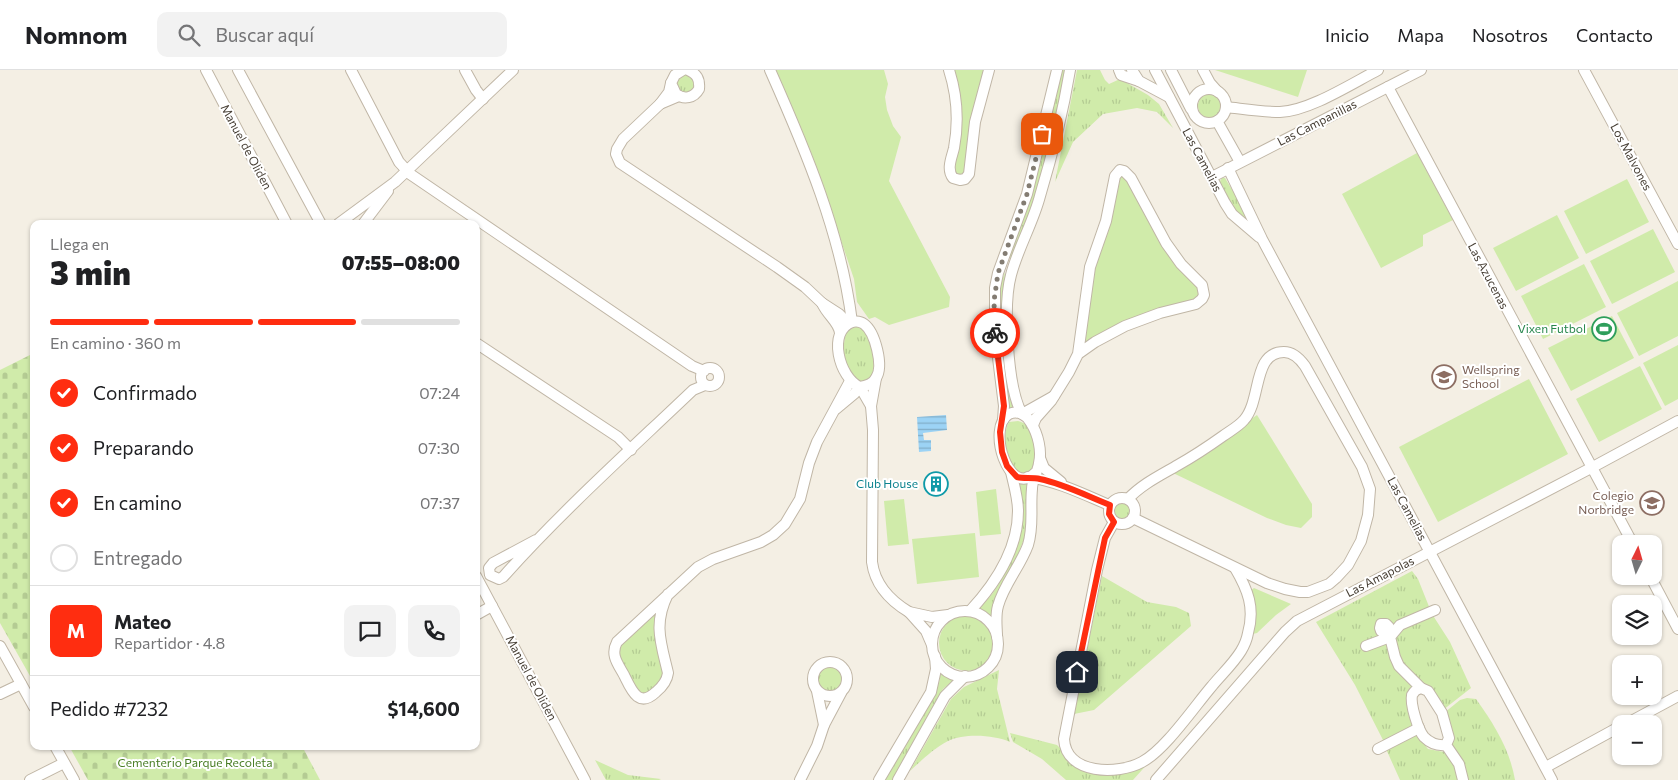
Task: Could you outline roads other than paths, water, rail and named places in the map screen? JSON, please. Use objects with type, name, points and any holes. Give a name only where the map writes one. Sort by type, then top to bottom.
[{"type":"street","name":"Manuel de Oliden","points":[[206,70],[285,220]]},
{"type":"street","points":[[238,70],[319,220]]},
{"type":"street","points":[[351,70],[399,162],[407,171],[479,220]]},
{"type":"street","points":[[465,70],[483,99]]},
{"type":"street","points":[[343,220],[395,182],[513,70]]},
{"type":"street","points":[[683,70],[675,75],[669,92],[660,104],[619,143],[616,154],[620,163],[777,267],[822,303],[850,322],[865,324],[875,342],[879,362],[871,406],[873,430],[873,570],[884,592],[895,603],[909,612],[926,631],[939,664],[946,671],[955,675],[965,676],[975,675],[984,671],[996,656],[998,646],[996,620],[998,606],[1002,594],[1024,555],[1031,532],[1032,476],[1039,464],[1039,445],[1032,425],[1017,405],[1013,389],[1006,316],[1008,283],[1040,198],[1070,70]]},
{"type":"street","points":[[671,83],[673,91],[679,96],[688,98],[696,93],[699,89],[699,79],[688,70]]},
{"type":"street","points":[[770,70],[803,149],[840,253],[848,292],[850,322]]},
{"type":"street","points":[[949,70],[957,106],[956,134],[950,170],[953,178],[960,180],[966,179],[969,174],[975,122],[989,70]]},
{"type":"street","points":[[970,611],[989,589],[1003,564],[1015,536],[1017,525],[1017,500],[1011,472],[1002,452],[1000,432],[1004,406],[994,314],[995,288],[1002,261],[1027,194],[1057,70]]},
{"type":"street","points":[[1119,70],[1121,75],[1134,73],[1169,97]]},
{"type":"street","name":"Las Camelias","points":[[1155,70],[1232,214],[1262,239]]},
{"type":"street","points":[[1171,70],[1196,117],[1206,123],[1217,121],[1222,117],[1226,107],[1225,101],[1203,70]]},
{"type":"street","points":[[1226,107],[1279,112],[1291,110],[1306,106],[1378,70]]},
{"type":"street","name":"Las Campanillas","points":[[1212,177],[1421,70]]},
{"type":"street","name":"Los Malvones","points":[[1584,70],[1678,244]]},
{"type":"street","name":"Las Azucenas","points":[[1388,87],[1628,535]]},
{"type":"street","points":[[1193,112],[1193,100],[1201,91],[1212,89],[1218,92]]},
{"type":"street","points":[[660,104],[668,99],[679,96]]},
{"type":"street","points":[[1217,121],[1240,162]]},
{"type":"street","name":"Las Camelias","points":[[1228,168],[1262,239],[1552,780]]},
{"type":"street","points":[[1032,425],[1054,396],[1078,354],[1090,267],[1106,221],[1115,176],[1120,170],[1124,171],[1130,178],[1173,253],[1202,285],[1204,295],[1196,304],[1160,313],[1125,326],[1095,342],[1078,354]]},
{"type":"street","points":[[366,220],[395,182]]},
{"type":"street","points":[[480,221],[692,366],[704,371]]},
{"type":"street","points":[[1002,261],[1014,265]]},
{"type":"street","points":[[822,303],[825,312],[838,326],[841,360],[850,381],[860,387],[871,406]]},
{"type":"street","points":[[840,333],[850,322]]},
{"type":"street","points":[[480,346],[618,437],[631,450]]},
{"type":"street","points":[[1128,499],[1140,488],[1185,461],[1243,422],[1252,409],[1261,368],[1269,357],[1283,352],[1297,357],[1305,366],[1349,442],[1367,478],[1370,490],[1365,530],[1348,565],[1328,584],[1315,590],[1300,592],[1285,589],[1235,568],[1133,518]]},
{"type":"street","points":[[536,540],[493,564],[489,568],[490,575],[499,579],[503,577],[536,540],[693,390],[704,385],[710,387],[716,385],[720,377],[712,368],[704,371],[701,377],[704,385]]},
{"type":"street","points":[[836,408],[848,400],[860,387],[869,385],[876,378]]},
{"type":"street","points":[[668,594],[662,610],[659,631],[668,677],[651,697],[648,699],[640,698],[633,692],[616,661],[614,656],[615,646],[621,638],[668,594],[698,567],[713,559],[761,542],[773,535],[785,524],[800,499],[809,463],[817,442],[850,381]]},
{"type":"street","points":[[1003,420],[1013,413],[1022,414],[1054,396]]},
{"type":"street","name":"Las Amapolas","points":[[1156,780],[1293,624],[1678,421]]},
{"type":"street","points":[[1040,458],[1047,472],[1070,488]]},
{"type":"street","points":[[1011,472],[1017,477],[1032,476],[1070,488],[1110,505]]},
{"type":"street","points":[[1116,499],[1128,499],[1135,508],[1133,518],[1124,524],[1114,522],[1109,514],[1110,505],[1116,499]]},
{"type":"street","points":[[1114,522],[1105,538],[1099,562],[1064,739],[1066,751],[1084,765],[1103,770],[1114,770],[1132,766],[1149,758],[1164,743],[1240,652],[1248,634],[1251,605],[1248,592],[1235,568]]},
{"type":"street","name":"Manuel de Oliden","points":[[480,584],[585,780]]},
{"type":"street","points":[[1655,585],[1678,629]]},
{"type":"street","points":[[480,613],[492,606]]},
{"type":"street","points":[[1366,646],[1390,636],[1400,625],[1435,610]]},
{"type":"street","points":[[909,612],[932,617],[970,611],[980,614],[988,620],[994,628],[997,637]]},
{"type":"street","points":[[879,780],[931,692],[936,669],[933,636],[937,627],[951,614]]},
{"type":"street","points":[[1390,636],[1395,658],[1399,666],[1420,688],[1428,691],[1442,713],[1449,738],[1446,746]]},
{"type":"street","points":[[0,646],[30,700]]},
{"type":"street","points":[[800,780],[818,746],[824,726],[847,684],[846,672],[839,664],[828,662],[818,666],[812,681],[817,691],[824,726]]},
{"type":"street","points":[[898,780],[945,696],[965,676]]},
{"type":"street","points":[[0,694],[21,684]]},
{"type":"street","points":[[1420,688],[1415,690],[1412,696],[1414,713],[1419,728],[1423,736],[1433,744],[1446,746],[1460,764],[1463,780]]},
{"type":"street","points":[[817,691],[826,697],[842,693]]},
{"type":"street","points":[[1643,715],[1678,696]]},
{"type":"street","points":[[1378,749],[1419,728]]},
{"type":"street","points":[[1546,767],[1612,731]]},
{"type":"street","points":[[57,750],[74,780]]},
{"type":"street","points":[[30,780],[64,762]]},
{"type":"street","points":[[792,780],[805,770]]},
{"type":"water","points":[[946,415],[947,430],[923,433],[924,440],[931,440],[931,451],[919,452],[917,417]]},
{"type":"place","name":"Vixen Futbol","points":[[1604,329]]},
{"type":"place","name":"Wellspring School","points":[[1444,377]]},
{"type":"place","name":"Club House","points":[[936,484]]},
{"type":"place","name":"Colegio Norbridge","points":[[1652,503]]},
{"type":"park label","name":"Cementerio Parque Recoleta","points":[[195,763]]}]
